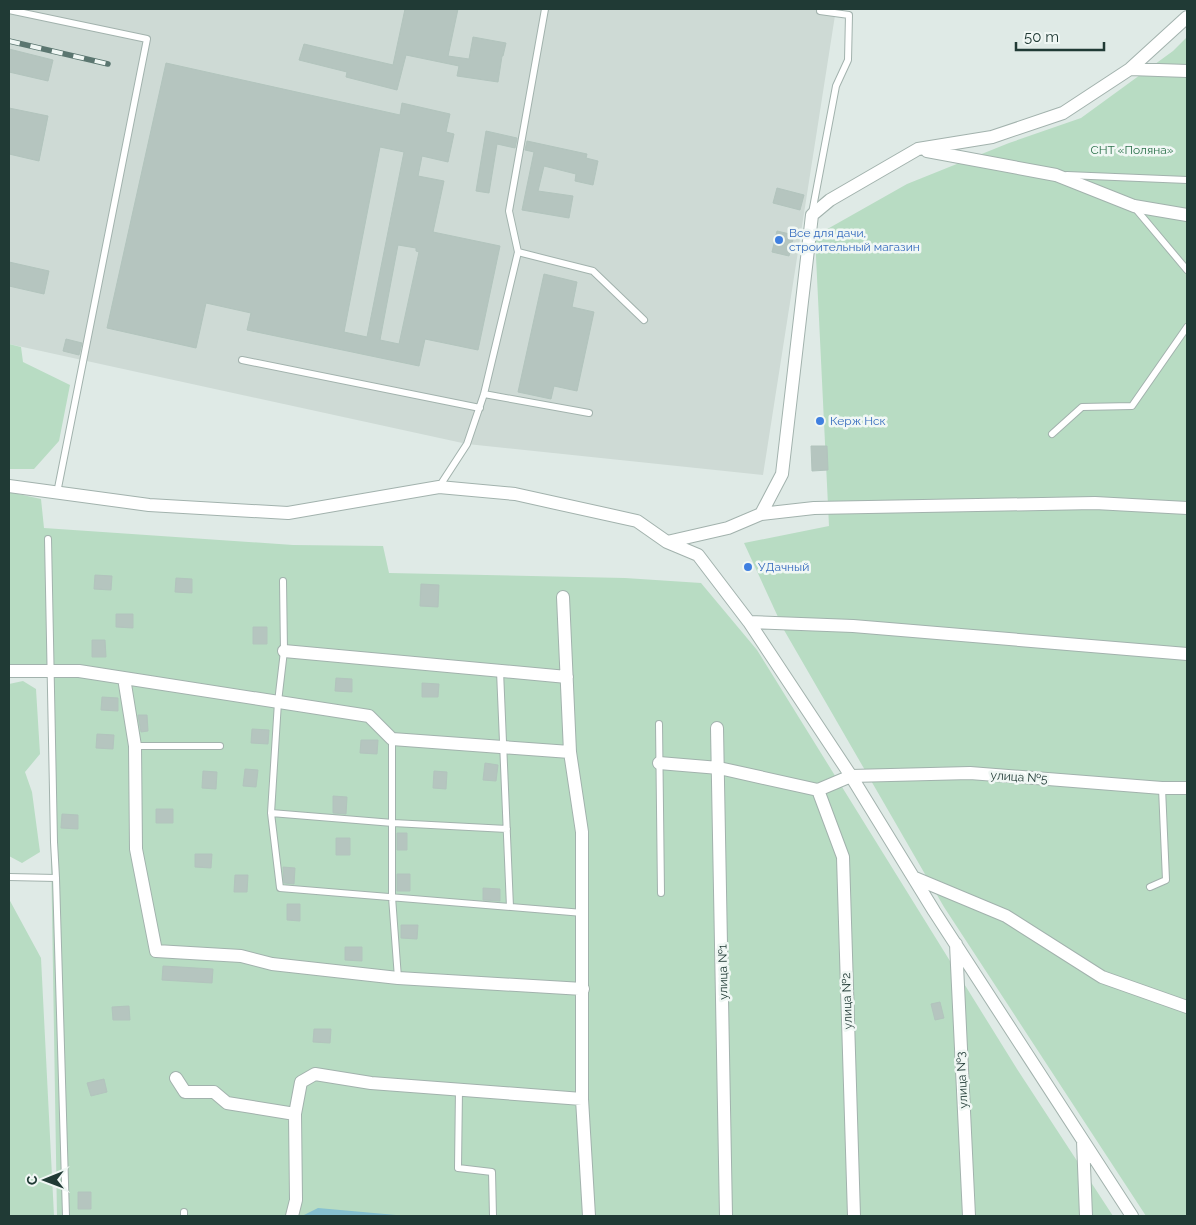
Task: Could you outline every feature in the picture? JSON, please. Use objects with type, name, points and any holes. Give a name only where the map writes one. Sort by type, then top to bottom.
[{"type":"street","points":[[761,514],[782,474],[812,215],[830,200],[918,149],[992,137],[1063,113],[1130,69],[1187,17]]},
{"type":"street","points":[[1130,69],[1187,71]]},
{"type":"street","points":[[918,149],[1056,175],[1134,206],[1187,215]]},
{"type":"street","points":[[9,486],[149,505],[288,513],[440,487],[515,494],[637,521],[667,542],[698,555],[749,622],[851,776],[956,944],[1132,1216]]},
{"type":"street","points":[[667,542],[728,528],[761,514],[814,508],[1095,503],[1187,508]]},
{"type":"street","points":[[563,597],[570,752],[582,832],[582,1099],[589,1216]]},
{"type":"street","points":[[749,622],[853,626],[1187,654]]},
{"type":"street","points":[[284,651],[566,676]]},
{"type":"street","points":[[9,671],[79,671],[369,716],[392,739],[570,752]]},
{"type":"street","points":[[124,678],[135,746],[136,849],[156,951],[240,956],[272,964],[398,978],[582,989]]},
{"type":"street","name":"улица №1","points":[[717,728],[726,1216]]},
{"type":"street","points":[[659,763],[719,768],[818,790],[851,776]]},
{"type":"street","name":"улица №5","points":[[851,776],[970,773],[1162,788],[1187,788]]},
{"type":"street","name":"улица №2","points":[[818,790],[843,857],[854,1216]]},
{"type":"street","points":[[915,878],[1006,916],[1102,977],[1187,1007]]},
{"type":"street","name":"улица №3","points":[[956,944],[968,1216]]},
{"type":"street","points":[[292,1216],[296,1200],[295,1114],[300,1082],[315,1074],[371,1083],[459,1088],[582,1099]]},
{"type":"street","points":[[176,1078],[185,1092],[214,1092],[227,1103],[295,1114]]},
{"type":"street","points":[[1083,1141],[1087,1213]]},
{"type":"lane","points":[[440,487],[467,444],[480,408],[518,252],[509,211],[545,9]]},
{"type":"lane","points":[[9,10],[148,38],[57,493]]},
{"type":"lane","points":[[812,215],[836,86],[848,60],[849,12],[820,10]]},
{"type":"lane","points":[[1056,175],[1187,180]]},
{"type":"lane","points":[[1134,206],[1187,270]]},
{"type":"lane","points":[[518,252],[592,271],[644,320]]},
{"type":"lane","points":[[1052,434],[1082,407],[1132,406],[1187,327]]},
{"type":"lane","points":[[242,360],[480,408]]},
{"type":"lane","points":[[484,394],[589,414]]},
{"type":"lane","points":[[48,539],[50,671],[66,1216]]},
{"type":"lane","points":[[283,581],[284,651],[278,702],[271,813],[280,888],[582,913]]},
{"type":"lane","points":[[500,670],[510,907]]},
{"type":"lane","points":[[659,724],[661,893]]},
{"type":"lane","points":[[392,739],[392,897],[398,978]]},
{"type":"lane","points":[[135,746],[220,746]]},
{"type":"lane","points":[[1150,888],[1166,880],[1162,788]]},
{"type":"lane","points":[[271,813],[393,823],[506,829]]},
{"type":"lane","points":[[9,877],[56,878]]},
{"type":"lane","points":[[459,1088],[458,1168],[492,1172],[493,1216]]},
{"type":"shaded area","points":[[9,9],[836,9],[763,475],[467,444],[9,344]]},
{"type":"green space","name":"СНТ «Поляна»","points":[[1187,37],[1187,1216],[1146,1216],[944,907],[784,630],[744,543],[829,526],[815,236],[907,184],[1009,143],[1081,118],[1173,51]]},
{"type":"green space","points":[[9,344],[21,347],[23,362],[70,385],[59,441],[34,469],[9,469]]},
{"type":"green space","points":[[9,492],[41,499],[44,528],[293,545],[383,546],[389,573],[625,578],[701,583],[757,650],[1017,1069],[1113,1216],[57,1216],[48,666],[9,675]]},
{"type":"green space","points":[[23,681],[36,689],[40,754],[25,772],[32,792],[40,852],[22,863],[9,856],[9,684]]},
{"type":"green space","points":[[9,899],[41,958],[54,1216],[9,1216]]},
{"type":"water","points":[[318,1208],[396,1215],[396,1216],[302,1216]]},
{"type":"building","points":[[405,9],[458,9],[448,56],[469,59],[473,37],[506,43],[498,82],[457,76],[459,66],[406,55],[397,90],[346,77],[347,72],[299,60],[304,44],[393,65]]},
{"type":"building","points":[[9,49],[53,60],[48,81],[9,72]]},
{"type":"building","points":[[166,63],[400,115],[402,103],[450,114],[446,132],[454,134],[448,162],[422,156],[418,176],[444,181],[433,232],[500,246],[478,350],[425,339],[419,366],[247,330],[251,313],[206,303],[196,348],[107,328]],"holes":[[[380,147],[404,152],[367,337],[344,332]],[[398,245],[416,248],[416,251],[419,252],[399,344],[380,340]]]},
{"type":"building","points":[[9,108],[48,116],[39,161],[9,154]]},
{"type":"building","points":[[486,131],[517,138],[515,148],[497,144],[489,193],[476,191]]},
{"type":"building","points":[[527,141],[587,154],[586,158],[598,161],[593,185],[575,181],[576,174],[544,166],[538,191],[573,196],[569,218],[522,210],[534,152],[525,150]]},
{"type":"building","points":[[777,188],[804,195],[800,210],[773,203]]},
{"type":"building","points":[[777,231],[794,235],[789,256],[772,252]]},
{"type":"building","points":[[9,262],[49,271],[44,294],[9,286]]},
{"type":"building","points":[[544,274],[577,282],[572,307],[594,312],[577,391],[554,386],[551,399],[518,392]]},
{"type":"building","points":[[66,339],[82,343],[79,355],[63,351]]},
{"type":"building","points":[[811,446],[827,446],[828,470],[812,471]]},
{"type":"building","points":[[95,575],[112,576],[111,590],[94,589]]},
{"type":"building","points":[[176,578],[192,579],[192,593],[175,592]]},
{"type":"building","points":[[421,584],[439,585],[438,607],[420,606]]},
{"type":"building","points":[[116,614],[133,614],[133,628],[116,627]]},
{"type":"building","points":[[253,627],[267,627],[267,644],[253,644]]},
{"type":"building","points":[[92,640],[105,640],[106,657],[92,657]]},
{"type":"building","points":[[336,678],[352,679],[352,692],[335,691]]},
{"type":"building","points":[[422,683],[439,684],[438,697],[422,697]]},
{"type":"building","points":[[102,697],[118,698],[118,711],[101,710]]},
{"type":"building","points":[[138,715],[147,715],[148,731],[141,732]]},
{"type":"building","points":[[252,729],[269,730],[268,744],[251,743]]},
{"type":"building","points":[[97,734],[114,735],[113,749],[96,748]]},
{"type":"building","points":[[361,740],[378,740],[377,754],[360,753]]},
{"type":"building","points":[[485,763],[498,765],[496,781],[483,780]]},
{"type":"building","points":[[245,769],[258,770],[256,787],[243,786]]},
{"type":"building","points":[[203,771],[217,772],[216,789],[202,788]]},
{"type":"building","points":[[434,771],[447,772],[446,789],[433,788]]},
{"type":"building","points":[[333,796],[347,797],[346,814],[333,813]]},
{"type":"building","points":[[156,809],[173,809],[173,823],[156,823]]},
{"type":"building","points":[[62,814],[78,815],[78,829],[61,828]]},
{"type":"building","points":[[397,833],[407,833],[407,850],[397,850]]},
{"type":"building","points":[[336,838],[350,838],[350,855],[336,855]]},
{"type":"building","points":[[195,854],[212,854],[211,868],[195,867]]},
{"type":"building","points":[[283,867],[295,868],[294,884],[284,883]]},
{"type":"building","points":[[397,874],[410,874],[410,891],[397,891]]},
{"type":"building","points":[[235,875],[248,875],[247,892],[234,892]]},
{"type":"building","points":[[483,888],[500,889],[500,901],[483,900]]},
{"type":"building","points":[[287,904],[300,904],[300,921],[287,920]]},
{"type":"building","points":[[401,925],[418,925],[417,939],[401,938]]},
{"type":"building","points":[[345,947],[362,947],[362,961],[345,960]]},
{"type":"building","points":[[163,966],[213,969],[212,983],[162,980]]},
{"type":"building","points":[[940,1002],[944,1018],[935,1020],[931,1004]]},
{"type":"building","points":[[129,1006],[130,1020],[113,1020],[112,1007]]},
{"type":"building","points":[[314,1029],[331,1029],[330,1043],[313,1042]]},
{"type":"building","points":[[104,1079],[107,1092],[91,1096],[87,1083]]},
{"type":"building","points":[[78,1192],[91,1192],[91,1209],[78,1209]]},
{"type":"railway","points":[[9,41],[108,64]]},
{"type":"place","name":"Все для дачи, строительный магазин","points":[[779,240]]},
{"type":"place","name":"Керж Нск","points":[[820,421]]},
{"type":"place","name":"УДачный","points":[[748,567]]}]
